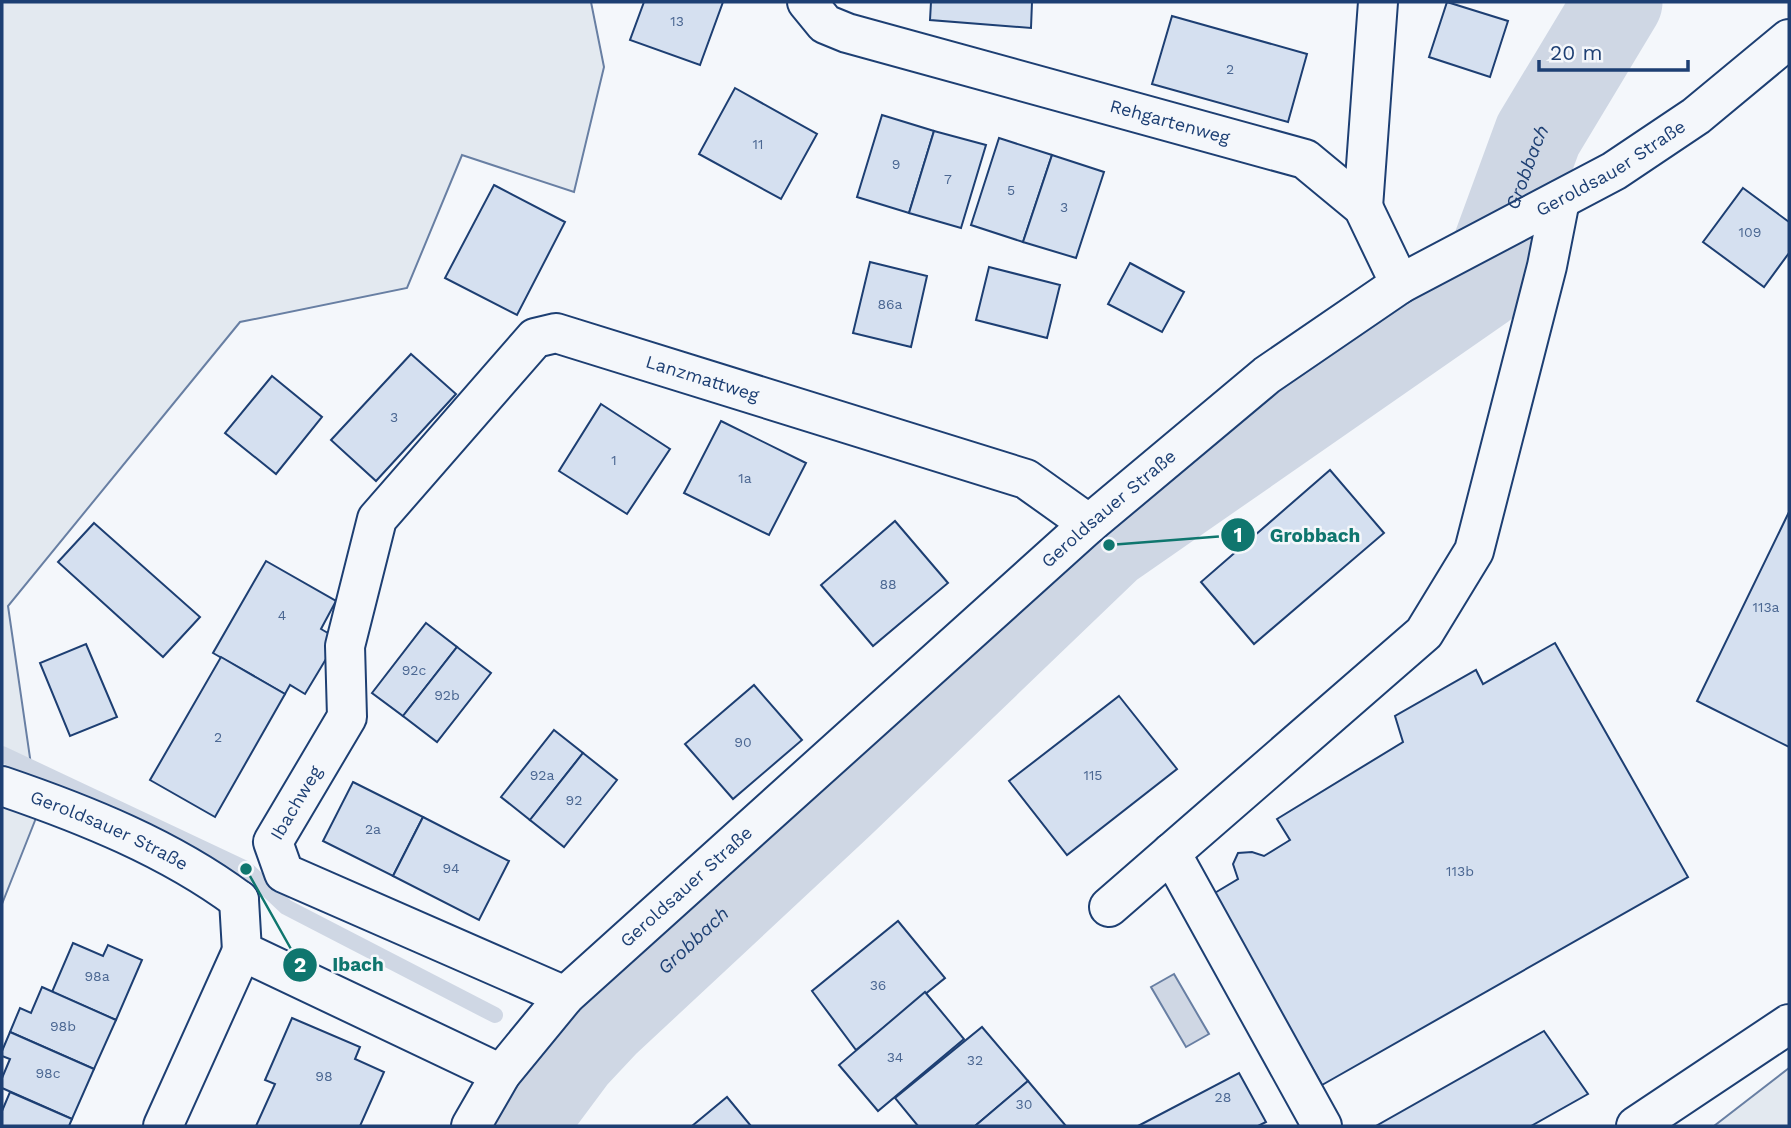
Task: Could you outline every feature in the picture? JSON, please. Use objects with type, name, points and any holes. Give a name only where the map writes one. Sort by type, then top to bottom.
[{"type":"street","name":"Rehgartenweg","points":[[807,2],[825,24],[877,43],[1305,159],[1363,207],[1415,276]]},
{"type":"street","points":[[1363,207],[1378,2]]},
{"type":"street","name":"Geroldsauer Straße","points":[[471,1126],[501,1074],[565,996],[1089,524],[1267,375],[1415,276],[1614,171],[1696,116],[1789,39]]},
{"type":"street","points":[[1109,907],[1424,633],[1474,551],[1547,266],[1560,200]]},
{"type":"street","name":"Lanzmattweg","points":[[377,519],[535,338],[556,333],[1026,479],[1089,524]]},
{"type":"street","name":"Ibachweg","points":[[262,886],[273,842],[347,717],[345,646],[377,519]]},
{"type":"street","name":"Geroldsauer Straße","points":[[2,786],[60,806],[200,871],[262,886]]},
{"type":"street","points":[[1171,853],[1322,1126]]},
{"type":"street","points":[[163,1126],[242,951],[262,886],[565,996]]},
{"type":"street","points":[[242,951],[501,1074]]},
{"type":"street","points":[[1636,1126],[1789,1024]]},
{"type":"shaded area","points":[[2,2],[591,2],[604,67],[574,192],[462,155],[407,288],[240,322],[8,606],[38,813],[2,904]]},
{"type":"shaded area","points":[[1174,974],[1209,1034],[1186,1047],[1151,987]]},
{"type":"shaded area","points":[[1789,1068],[1789,1126],[1714,1126]]},
{"type":"building","points":[[644,2],[723,2],[700,65],[630,40]]},
{"type":"building","points":[[931,2],[1032,2],[1031,28],[930,20]]},
{"type":"building","points":[[1447,2],[1508,21],[1490,77],[1429,57]]},
{"type":"building","points":[[1172,16],[1307,54],[1288,122],[1152,84]]},
{"type":"building","points":[[735,88],[817,134],[781,199],[699,154]]},
{"type":"building","points":[[882,115],[934,131],[909,213],[857,197]]},
{"type":"building","points":[[934,131],[986,145],[961,228],[909,213]]},
{"type":"building","points":[[999,138],[1052,155],[1023,242],[971,225]]},
{"type":"building","points":[[1052,155],[1104,172],[1076,258],[1023,242]]},
{"type":"building","points":[[494,185],[565,222],[517,315],[445,278]]},
{"type":"building","points":[[1743,188],[1789,222],[1789,253],[1764,287],[1703,242]]},
{"type":"building","points":[[870,262],[927,276],[911,347],[853,333]]},
{"type":"building","points":[[1130,263],[1184,292],[1162,332],[1108,304]]},
{"type":"building","points":[[989,267],[1060,285],[1047,338],[976,320]]},
{"type":"building","points":[[411,354],[456,394],[376,481],[331,440]]},
{"type":"building","points":[[272,376],[322,417],[276,474],[225,433]]},
{"type":"building","points":[[601,404],[670,449],[627,514],[559,471]]},
{"type":"building","points":[[721,421],[806,463],[769,535],[684,493]]},
{"type":"building","points":[[1330,470],[1384,533],[1254,644],[1201,582]]},
{"type":"building","points":[[1789,512],[1789,747],[1697,701]]},
{"type":"building","points":[[895,521],[948,583],[873,646],[821,585]]},
{"type":"building","points":[[94,523],[200,617],[163,657],[58,562]]},
{"type":"building","points":[[266,561],[336,601],[321,629],[338,639],[305,694],[290,685],[285,694],[213,653]]},
{"type":"building","points":[[426,623],[457,647],[403,716],[372,693]]},
{"type":"building","points":[[1555,643],[1688,877],[1322,1085],[1213,894],[1238,879],[1233,864],[1238,853],[1252,852],[1264,856],[1290,840],[1277,819],[1403,742],[1395,716],[1476,670],[1483,684]]},
{"type":"building","points":[[86,644],[117,717],[70,736],[40,663]]},
{"type":"building","points":[[457,647],[491,673],[437,742],[403,716]]},
{"type":"building","points":[[221,657],[285,694],[215,817],[150,780]]},
{"type":"building","points":[[754,685],[802,740],[733,799],[685,744]]},
{"type":"building","points":[[1119,696],[1177,769],[1067,855],[1009,781]]},
{"type":"building","points":[[554,730],[583,753],[530,820],[501,797]]},
{"type":"building","points":[[583,753],[617,780],[564,847],[530,820]]},
{"type":"building","points":[[353,782],[423,817],[393,876],[323,841]]},
{"type":"building","points":[[423,817],[509,861],[479,920],[393,876]]},
{"type":"building","points":[[898,921],[945,978],[856,1050],[812,991]]},
{"type":"building","points":[[73,943],[103,956],[108,945],[142,960],[116,1020],[52,992]]},
{"type":"building","points":[[42,987],[116,1020],[94,1069],[10,1032],[20,1008],[31,1013]]},
{"type":"building","points":[[925,992],[964,1039],[878,1111],[839,1065]]},
{"type":"building","points":[[292,1018],[360,1047],[355,1059],[384,1072],[360,1126],[256,1126],[275,1084],[265,1080]]},
{"type":"building","points":[[982,1027],[1028,1081],[975,1126],[918,1126],[895,1098]]},
{"type":"building","points":[[1544,1031],[1588,1094],[1531,1126],[1376,1126]]},
{"type":"building","points":[[10,1032],[94,1069],[72,1119],[2,1088],[2,1078],[10,1059],[2,1056],[2,1051]]},
{"type":"building","points":[[1239,1073],[1266,1122],[1258,1126],[1138,1126]]},
{"type":"building","points":[[1028,1081],[1066,1126],[975,1126]]},
{"type":"building","points":[[10,1092],[72,1119],[69,1126],[2,1126],[2,1111]]},
{"type":"building","points":[[727,1097],[751,1126],[692,1126]]},
{"type":"waterway","name":"Grobbach","points":[[521,1126],[574,1055],[604,1023],[840,803],[1109,545],[1483,285],[1538,135],[1618,2]]},
{"type":"waterway","points":[[2,754],[246,869],[286,907],[495,1015]]},
{"type":"place","name":"Grobbach","points":[[1109,545]]},
{"type":"place","name":"Ibach","points":[[246,869]]}]
